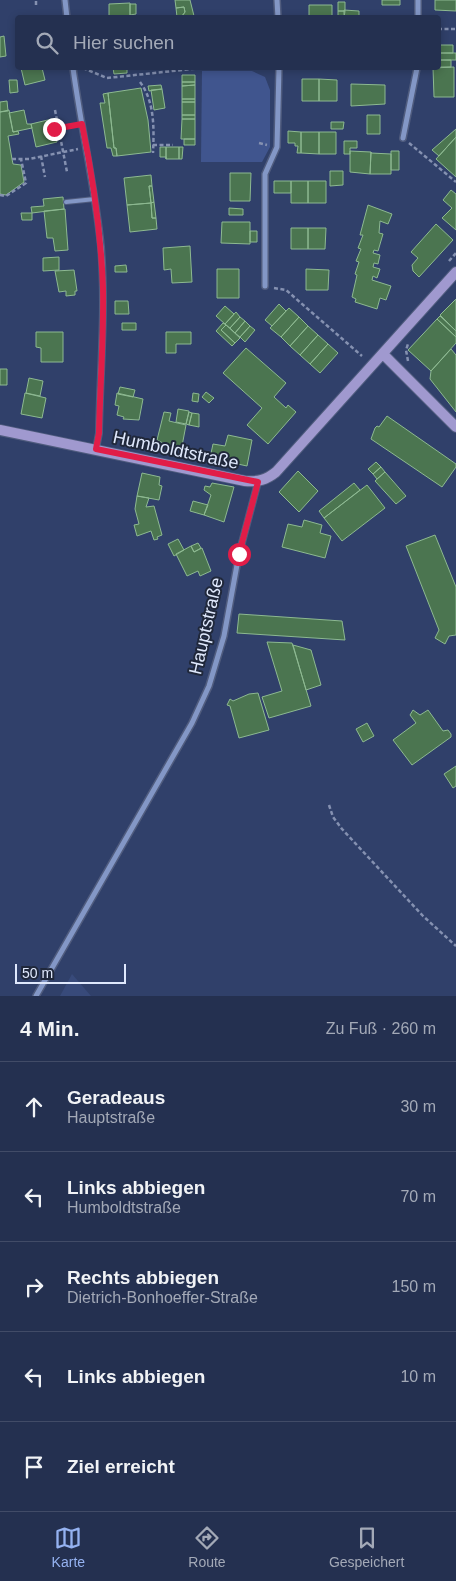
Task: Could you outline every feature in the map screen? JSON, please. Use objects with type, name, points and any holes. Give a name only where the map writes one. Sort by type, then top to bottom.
[{"type":"street","points":[[65,0],[67,15]]},
{"type":"street","points":[[277,0],[278,15]]},
{"type":"street","points":[[418,0],[418,15]]},
{"type":"street","points":[[73,70],[87,147],[103,289],[99,433],[96,449]]},
{"type":"street","points":[[265,286],[266,174],[277,147],[279,70]]},
{"type":"street","points":[[403,138],[417,70]]},
{"type":"street","points":[[258,482],[276,472],[456,272]]},
{"type":"street","points":[[382,354],[456,427]]},
{"type":"street","name":"Humboldtstraße","points":[[0,430],[258,482]]},
{"type":"street","name":"Hauptstraße","points":[[36,996],[192,723],[209,686],[224,636],[239,554],[258,482]]},
{"type":"lane","points":[[66,202],[94,199]]},
{"type":"path","points":[[36,0],[36,5]]},
{"type":"path","points":[[441,29],[456,29]]},
{"type":"path","points":[[88,70],[107,78],[182,70]]},
{"type":"path","points":[[140,82],[149,94],[153,119],[153,153]]},
{"type":"path","points":[[56,110],[67,172]]},
{"type":"path","points":[[148,120],[153,119]]},
{"type":"path","points":[[54,129],[82,124]]},
{"type":"path","points":[[403,138],[456,182]]},
{"type":"path","points":[[153,146],[173,145]]},
{"type":"path","points":[[12,159],[87,147]]},
{"type":"path","points":[[40,156],[45,176]]},
{"type":"path","points":[[0,195],[6,196],[26,183],[21,159]]},
{"type":"path","points":[[265,286],[286,290],[362,356]]},
{"type":"path","points":[[329,805],[333,817],[342,829],[423,916],[456,946]]},
{"type":"shaded area","points":[[202,71],[252,71],[265,77],[270,90],[270,147],[262,162],[201,162]]},
{"type":"shaded area","points":[[72,974],[91,996],[60,996]]},
{"type":"building","points":[[175,0],[190,0],[194,15],[183,15],[185,12],[184,7],[176,8]]},
{"type":"building","points":[[382,0],[400,0],[400,5],[382,5]]},
{"type":"building","points":[[435,0],[456,0],[456,11],[435,10]]},
{"type":"building","points":[[338,2],[345,2],[345,11],[338,11]]},
{"type":"building","points":[[130,3],[130,15],[109,15],[109,4]]},
{"type":"building","points":[[130,4],[136,4],[136,14],[130,15]]},
{"type":"building","points":[[309,5],[332,5],[332,15],[309,15]]},
{"type":"building","points":[[184,7],[185,12],[183,15],[177,15],[176,8]]},
{"type":"building","points":[[344,10],[359,11],[359,15],[344,15]]},
{"type":"building","points":[[338,11],[345,11],[344,15],[338,15]]},
{"type":"building","points":[[4,36],[6,56],[0,57],[0,37]]},
{"type":"building","points":[[441,45],[453,45],[453,53],[441,53]]},
{"type":"building","points":[[441,53],[456,53],[456,60],[441,60]]},
{"type":"building","points":[[441,60],[451,60],[451,67],[441,67]]},
{"type":"building","points":[[454,67],[454,97],[434,97],[433,70],[441,70],[441,68]]},
{"type":"building","points":[[21,70],[42,70],[45,80],[25,85]]},
{"type":"building","points":[[113,70],[127,70],[127,73],[114,74]]},
{"type":"building","points":[[182,75],[195,75],[195,82],[182,82]]},
{"type":"building","points":[[302,79],[319,79],[319,101],[302,101]]},
{"type":"building","points":[[319,79],[337,80],[337,101],[319,101]]},
{"type":"building","points":[[9,80],[17,80],[18,92],[10,93]]},
{"type":"building","points":[[182,82],[195,82],[195,85],[182,86]]},
{"type":"building","points":[[351,84],[385,85],[385,104],[351,106]]},
{"type":"building","points":[[161,85],[162,89],[149,91],[148,86]]},
{"type":"building","points":[[195,85],[195,99],[182,99],[182,86]]},
{"type":"building","points":[[141,88],[148,120],[151,152],[117,156],[116,148],[114,148],[108,93]]},
{"type":"building","points":[[162,89],[165,108],[154,110],[151,90]]},
{"type":"building","points":[[108,93],[114,148],[116,148],[117,156],[113,156],[111,148],[107,148],[100,103],[105,103],[103,94]]},
{"type":"building","points":[[182,99],[195,99],[195,102],[182,102]]},
{"type":"building","points":[[7,101],[8,111],[0,112],[0,102]]},
{"type":"building","points":[[182,102],[195,102],[195,115],[182,115]]},
{"type":"building","points":[[9,110],[13,132],[18,131],[19,134],[8,136],[13,164],[21,165],[24,182],[6,195],[0,194],[0,112]]},
{"type":"building","points":[[24,110],[27,124],[31,124],[32,128],[13,132],[9,113]]},
{"type":"building","points":[[182,115],[195,115],[195,119],[182,119]]},
{"type":"building","points":[[367,115],[380,115],[380,134],[367,134]]},
{"type":"building","points":[[52,119],[57,142],[36,147],[31,124]]},
{"type":"building","points":[[182,119],[195,119],[195,139],[181,139]]},
{"type":"building","points":[[331,122],[344,122],[343,129],[331,129]]},
{"type":"building","points":[[456,129],[456,137],[439,156],[432,150]]},
{"type":"building","points":[[288,131],[301,132],[301,153],[297,153],[298,146],[295,146],[295,143],[288,143]]},
{"type":"building","points":[[301,132],[319,132],[319,154],[301,153]]},
{"type":"building","points":[[319,132],[336,132],[336,154],[319,154]]},
{"type":"building","points":[[456,137],[456,177],[436,159]]},
{"type":"building","points":[[184,139],[195,139],[195,145],[184,145]]},
{"type":"building","points":[[344,141],[357,141],[357,148],[350,148],[350,154],[344,154]]},
{"type":"building","points":[[160,147],[166,147],[166,157],[160,157]]},
{"type":"building","points":[[166,147],[179,147],[179,159],[166,159]]},
{"type":"building","points":[[179,147],[183,147],[182,159],[179,159]]},
{"type":"building","points":[[350,151],[371,152],[370,174],[350,172]]},
{"type":"building","points":[[391,151],[399,151],[399,170],[391,170]]},
{"type":"building","points":[[371,152],[391,154],[391,174],[370,174]]},
{"type":"building","points":[[330,171],[343,171],[343,185],[330,186]]},
{"type":"building","points":[[230,173],[251,173],[250,201],[230,201]]},
{"type":"building","points":[[151,175],[152,186],[149,186],[151,203],[127,205],[124,178]]},
{"type":"building","points":[[274,181],[291,181],[291,193],[274,193]]},
{"type":"building","points":[[291,181],[308,181],[308,203],[291,203]]},
{"type":"building","points":[[308,181],[326,181],[326,203],[308,203]]},
{"type":"building","points":[[149,186],[152,186],[154,202],[151,203]]},
{"type":"building","points":[[451,190],[456,194],[456,230],[442,218],[452,208],[443,200]]},
{"type":"building","points":[[63,197],[64,209],[32,213],[31,207],[44,206],[43,199]]},
{"type":"building","points":[[154,202],[156,218],[152,218],[151,203]]},
{"type":"building","points":[[151,203],[152,218],[156,218],[157,229],[130,232],[127,205]]},
{"type":"building","points":[[368,205],[392,214],[388,224],[380,221],[379,233],[383,234],[378,251],[374,250],[373,253],[380,255],[378,264],[374,263],[373,267],[380,269],[377,278],[373,276],[372,280],[391,286],[386,300],[380,298],[377,309],[355,302],[356,299],[352,297],[357,275],[355,274],[359,262],[356,261],[361,249],[358,248],[363,235],[360,235]]},
{"type":"building","points":[[229,208],[243,209],[243,215],[229,215]]},
{"type":"building","points":[[65,209],[68,250],[55,251],[53,238],[47,238],[44,211]]},
{"type":"building","points":[[21,213],[32,213],[32,220],[22,220]]},
{"type":"building","points":[[222,222],[250,222],[250,244],[221,243]]},
{"type":"building","points":[[436,224],[453,240],[419,277],[413,271],[412,265],[418,258],[411,252]]},
{"type":"building","points":[[291,228],[308,228],[308,249],[291,249]]},
{"type":"building","points":[[308,228],[326,228],[325,249],[308,249]]},
{"type":"building","points":[[250,231],[257,231],[257,242],[250,242]]},
{"type":"building","points":[[190,246],[192,282],[172,283],[171,269],[164,270],[163,248]]},
{"type":"building","points":[[59,257],[59,270],[43,271],[43,258]]},
{"type":"building","points":[[126,265],[127,272],[115,272],[115,266]]},
{"type":"building","points":[[217,269],[239,269],[239,298],[217,298]]},
{"type":"building","points":[[306,269],[329,270],[328,290],[306,290]]},
{"type":"building","points":[[74,270],[77,291],[75,291],[75,295],[66,296],[66,291],[59,292],[55,271]]},
{"type":"building","points":[[456,299],[456,331],[440,315]]},
{"type":"building","points":[[115,301],[128,301],[129,314],[115,314]]},
{"type":"building","points":[[279,304],[286,311],[272,326],[265,320]]},
{"type":"building","points":[[225,306],[234,314],[225,324],[216,316]]},
{"type":"building","points":[[289,308],[299,317],[281,337],[270,328]]},
{"type":"building","points":[[236,312],[240,317],[230,328],[225,324]]},
{"type":"building","points":[[440,316],[456,331],[456,337],[437,319]]},
{"type":"building","points":[[240,317],[245,321],[235,333],[230,328]]},
{"type":"building","points":[[299,317],[308,326],[290,346],[281,337]]},
{"type":"building","points":[[437,319],[456,337],[456,343],[431,371],[408,350]]},
{"type":"building","points":[[245,321],[250,326],[240,337],[235,333]]},
{"type":"building","points":[[122,323],[136,323],[136,330],[122,330]]},
{"type":"building","points":[[223,323],[226,325],[221,330],[235,343],[232,346],[216,331]]},
{"type":"building","points":[[226,325],[240,338],[235,343],[221,330]]},
{"type":"building","points":[[250,326],[255,330],[245,342],[240,337]]},
{"type":"building","points":[[308,326],[318,335],[300,355],[290,346]]},
{"type":"building","points":[[36,332],[63,332],[63,362],[41,362],[41,348],[36,347]]},
{"type":"building","points":[[166,332],[191,332],[191,344],[176,344],[176,353],[166,353]]},
{"type":"building","points":[[318,335],[328,344],[310,364],[300,355]]},
{"type":"building","points":[[328,344],[338,353],[320,373],[310,364]]},
{"type":"building","points":[[246,348],[286,383],[274,397],[286,408],[288,405],[296,412],[268,444],[247,425],[262,408],[223,373]]},
{"type":"building","points":[[451,349],[456,355],[456,412],[430,379],[431,371]]},
{"type":"building","points":[[0,369],[7,369],[7,385],[0,385]]},
{"type":"building","points":[[29,378],[43,381],[40,396],[26,393]]},
{"type":"building","points":[[120,387],[135,390],[133,397],[118,394]]},
{"type":"building","points":[[206,392],[214,398],[209,403],[202,397]]},
{"type":"building","points":[[25,393],[46,398],[42,418],[21,414]]},
{"type":"building","points":[[117,393],[143,399],[139,420],[123,419],[124,417],[117,415],[119,406],[115,405]]},
{"type":"building","points":[[193,393],[199,394],[198,402],[192,401]]},
{"type":"building","points":[[178,409],[189,411],[186,424],[176,422]]},
{"type":"building","points":[[164,412],[171,413],[169,421],[186,425],[182,446],[167,445],[157,440]]},
{"type":"building","points":[[189,412],[192,413],[189,425],[186,424]]},
{"type":"building","points":[[192,413],[199,414],[199,427],[189,425]]},
{"type":"building","points":[[387,416],[456,464],[456,467],[442,487],[371,439],[375,428],[379,427]]},
{"type":"building","points":[[228,435],[252,440],[247,466],[210,458],[213,444],[225,446]]},
{"type":"building","points":[[376,462],[381,467],[373,474],[368,469]]},
{"type":"building","points":[[381,467],[385,472],[377,479],[373,474]]},
{"type":"building","points":[[298,471],[318,491],[299,512],[279,492]]},
{"type":"building","points":[[385,472],[406,496],[396,504],[375,481]]},
{"type":"building","points":[[142,473],[160,477],[159,485],[162,486],[159,500],[137,496]]},
{"type":"building","points":[[212,483],[234,487],[224,522],[204,515],[211,495],[204,490],[205,486],[210,487]]},
{"type":"building","points":[[354,483],[360,490],[324,518],[319,511]]},
{"type":"building","points":[[367,485],[385,508],[342,541],[324,518]]},
{"type":"building","points":[[137,496],[149,498],[146,507],[154,506],[162,535],[157,537],[158,539],[154,540],[151,531],[137,536],[134,525],[139,524],[135,509]]},
{"type":"building","points":[[193,501],[208,505],[204,515],[190,511]]},
{"type":"building","points":[[304,520],[322,525],[320,533],[331,536],[325,558],[282,547],[288,524],[302,527]]},
{"type":"building","points":[[435,535],[456,587],[456,635],[449,636],[445,644],[435,638],[439,630],[406,546]]},
{"type":"building","points":[[178,539],[184,550],[174,556],[168,544]]},
{"type":"building","points":[[198,543],[201,548],[194,552],[191,546]]},
{"type":"building","points":[[191,546],[194,552],[202,548],[211,571],[200,576],[198,571],[187,576],[176,554]]},
{"type":"building","points":[[239,614],[342,621],[345,640],[237,633]]},
{"type":"building","points":[[267,642],[292,643],[311,706],[269,718],[262,697],[282,691]]},
{"type":"building","points":[[293,645],[311,650],[321,685],[306,690]]},
{"type":"building","points":[[258,693],[269,730],[239,738],[230,706],[227,705],[230,699],[233,701],[249,694]]},
{"type":"building","points":[[413,710],[420,715],[428,710],[443,731],[448,730],[451,737],[412,765],[393,740],[416,723],[410,715]]},
{"type":"building","points":[[367,723],[374,736],[363,742],[356,729]]},
{"type":"building","points":[[456,766],[456,786],[453,788],[444,774]]},
{"type":"route","points":[[54,129],[82,124],[101,248],[103,289],[99,433],[96,449],[245,481],[258,482],[239,554]]}]
